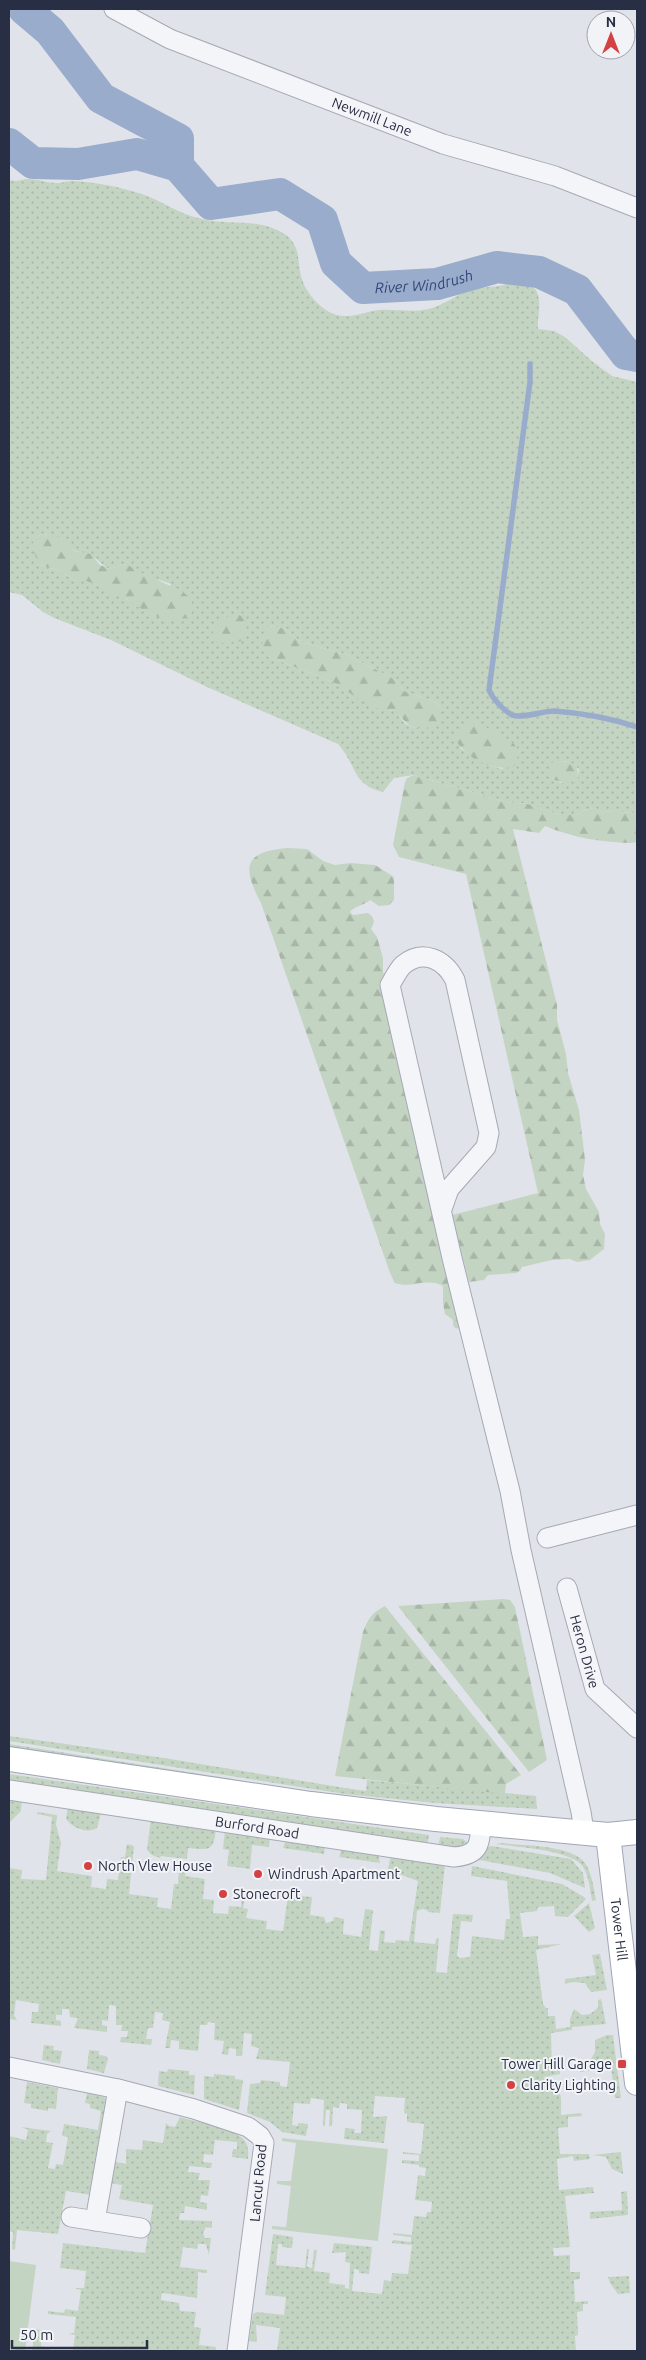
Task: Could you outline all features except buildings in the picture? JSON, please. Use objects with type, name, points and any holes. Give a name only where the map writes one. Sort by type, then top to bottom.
[{"type":"main road","points":[[9,1758],[311,1804],[608,1835],[637,1832]]},
{"type":"main road","name":"Tower Hill","points":[[608,1835],[633,1999],[637,2083]]},
{"type":"street","name":"Newmill Lane","points":[[114,9],[179,42],[434,141],[556,176],[637,208]]},
{"type":"street","points":[[442,1209],[449,1189],[486,1146],[489,1133],[455,980],[450,971],[440,961],[428,958],[410,961],[401,967],[390,985],[442,1209],[510,1491],[520,1550],[581,1812],[584,1832]]},
{"type":"street","points":[[547,1538],[637,1515]]},
{"type":"street","name":"Heron Drive","points":[[567,1588],[595,1689],[637,1728]]},
{"type":"street","name":"Burford Road","points":[[9,1790],[450,1857],[462,1857],[476,1849],[481,1840],[481,1823]]},
{"type":"street","name":"Lancut Road","points":[[9,2067],[118,2088],[194,2109],[248,2127],[262,2138],[264,2143],[259,2189],[237,2351]]},
{"type":"street","points":[[95,2221],[118,2088]]},
{"type":"street","points":[[70,2217],[141,2228]]},
{"type":"green space","points":[[27,179],[57,183],[72,181],[108,185],[142,194],[194,217],[213,221],[256,224],[276,229],[286,235],[294,244],[298,254],[303,283],[311,296],[322,307],[336,315],[352,316],[380,310],[410,311],[429,309],[474,289],[516,282],[528,284],[535,289],[539,298],[538,329],[554,331],[565,337],[612,376],[637,382],[637,813],[600,811],[594,808],[584,810],[576,815],[560,815],[528,804],[506,802],[414,775],[394,778],[383,792],[373,789],[360,779],[338,744],[207,687],[111,640],[54,618],[43,612],[22,595],[9,592],[9,180]],"holes":[[[42,534],[47,535],[73,550],[92,556],[110,569],[125,564],[140,573],[171,584],[160,618],[105,587],[86,581],[76,581],[57,570],[40,565],[35,538]],[[272,626],[286,629],[296,639],[305,643],[348,655],[396,680],[404,691],[433,701],[440,707],[439,717],[424,727],[411,727],[405,723],[396,711],[388,710],[337,684],[265,655],[265,628]],[[475,721],[490,732],[503,769],[480,761],[460,748]],[[566,761],[579,769],[577,780],[561,783],[551,779],[553,762]]]},
{"type":"green space","points":[[42,534],[58,537],[74,551],[91,554],[100,565],[110,569],[125,564],[140,573],[149,574],[182,591],[191,600],[193,605],[189,618],[169,620],[160,618],[134,605],[127,599],[111,594],[104,587],[86,581],[76,581],[57,570],[40,565],[31,547],[35,538]]},
{"type":"green space","points":[[236,613],[243,618],[246,625],[243,641],[222,643],[212,637],[215,623]]},
{"type":"green space","points":[[272,626],[286,629],[296,639],[305,643],[348,655],[396,680],[404,691],[433,701],[440,707],[440,723],[436,727],[412,727],[395,711],[367,705],[337,684],[265,655],[262,641],[265,628]]},
{"type":"green space","points":[[469,721],[475,721],[514,744],[518,750],[517,763],[513,767],[496,767],[480,762],[466,752],[455,739],[459,728]]},
{"type":"green space","points":[[553,762],[572,763],[577,767],[577,780],[567,784],[551,779],[550,765]]},
{"type":"green space","points":[[414,775],[506,802],[528,804],[560,815],[576,815],[584,810],[594,808],[600,811],[637,813],[637,842],[631,843],[587,839],[545,826],[539,833],[513,829],[557,1005],[557,1020],[566,1054],[568,1073],[579,1110],[585,1160],[583,1175],[586,1189],[599,1212],[600,1224],[605,1234],[604,1249],[590,1260],[577,1262],[570,1259],[552,1260],[522,1267],[516,1273],[488,1275],[484,1280],[469,1282],[452,1215],[538,1193],[466,874],[399,857],[393,845],[405,782],[407,778]]},
{"type":"green space","points":[[287,848],[307,849],[323,861],[335,865],[350,863],[375,865],[394,877],[394,900],[389,905],[379,906],[370,900],[350,912],[353,915],[368,913],[374,920],[371,929],[377,937],[383,958],[383,971],[461,1329],[455,1328],[453,1320],[445,1314],[443,1286],[431,1283],[407,1285],[395,1283],[390,1273],[261,903],[251,880],[249,871],[250,864],[254,858],[262,853]]},
{"type":"green space","points":[[510,1600],[515,1607],[547,1760],[529,1772],[398,1606]]},
{"type":"green space","points":[[385,1606],[521,1775],[506,1784],[505,1794],[335,1776],[363,1632],[371,1616]]},
{"type":"green space","points":[[9,1736],[164,1758],[366,1791],[367,1780],[536,1796],[537,1809],[435,1803],[345,1794],[9,1741]]},
{"type":"green space","points":[[9,1744],[233,1779],[296,1791],[9,1748]]},
{"type":"green space","points":[[9,1774],[429,1835],[427,1847],[9,1784]]},
{"type":"green space","points":[[9,1796],[22,1798],[21,1811],[9,1823]]},
{"type":"green space","points":[[68,1805],[102,1810],[97,1828],[85,1830],[72,1825],[66,1819]]},
{"type":"green space","points":[[37,1812],[57,1815],[56,1825],[61,1843],[57,1871],[92,1876],[91,1887],[106,1889],[107,1879],[118,1880],[121,1857],[125,1857],[127,1844],[134,1846],[129,1894],[158,1898],[157,1907],[171,1909],[174,1884],[178,1884],[179,1870],[186,1871],[185,1876],[205,1879],[203,1899],[214,1900],[213,1913],[228,1914],[229,1906],[241,1907],[243,1890],[246,1890],[243,1908],[248,1909],[246,1918],[267,1921],[266,1929],[283,1931],[288,1895],[312,1897],[310,1915],[324,1917],[326,1923],[333,1921],[334,1917],[344,1919],[343,1934],[361,1937],[365,1909],[373,1910],[369,1950],[378,1951],[380,1930],[385,1931],[384,1942],[395,1943],[396,1940],[409,1941],[418,1881],[388,1870],[390,1859],[394,1855],[445,1864],[440,1913],[428,1912],[422,1909],[417,1911],[414,1942],[435,1944],[436,1939],[439,1938],[436,1972],[447,1973],[453,1914],[473,1915],[472,1922],[461,1921],[457,1956],[460,1958],[470,1957],[472,1936],[504,1940],[506,1919],[510,1919],[507,1881],[471,1876],[472,1866],[562,1884],[586,1899],[568,1917],[555,1916],[554,1906],[538,1907],[537,1911],[520,1913],[523,1937],[538,1936],[538,1945],[562,1944],[536,1950],[543,2004],[548,2008],[548,2016],[555,2016],[556,2029],[570,2027],[570,2019],[574,2009],[582,2015],[590,2014],[598,2008],[598,2000],[601,1999],[606,2024],[572,2027],[572,2030],[551,2033],[552,2070],[560,2070],[560,2074],[544,2077],[545,2082],[554,2081],[554,2086],[558,2086],[561,2098],[561,2115],[581,2113],[582,2116],[568,2117],[568,2127],[558,2128],[560,2154],[589,2154],[590,2159],[574,2161],[573,2156],[557,2159],[559,2190],[593,2187],[594,2193],[565,2196],[570,2247],[553,2248],[554,2256],[570,2255],[570,2272],[580,2272],[580,2279],[574,2280],[575,2302],[588,2301],[588,2304],[583,2304],[583,2311],[577,2312],[578,2335],[575,2336],[576,2351],[277,2351],[280,2328],[256,2325],[257,2342],[249,2341],[253,2314],[257,2312],[284,2315],[286,2297],[265,2295],[273,2234],[293,2237],[292,2248],[282,2247],[282,2244],[278,2244],[276,2265],[305,2268],[307,2249],[309,2249],[307,2267],[312,2268],[314,2250],[317,2250],[314,2271],[330,2273],[329,2283],[345,2285],[345,2288],[349,2289],[350,2263],[345,2262],[346,2252],[332,2253],[334,2243],[372,2247],[369,2274],[359,2273],[359,2270],[354,2269],[352,2291],[382,2294],[384,2280],[391,2281],[392,2273],[408,2274],[412,2245],[392,2243],[393,2240],[411,2242],[411,2237],[393,2235],[393,2233],[412,2235],[414,2216],[426,2217],[427,2212],[431,2212],[432,2202],[415,2200],[418,2175],[425,2176],[426,2168],[419,2167],[419,2165],[402,2163],[402,2160],[419,2161],[419,2155],[403,2154],[403,2152],[421,2154],[424,2124],[407,2122],[407,2114],[404,2113],[405,2098],[375,2096],[373,2117],[387,2116],[384,2143],[344,2139],[345,2128],[355,2129],[354,2133],[361,2133],[362,2110],[347,2109],[347,2104],[340,2103],[339,2108],[333,2107],[332,2126],[329,2126],[330,2110],[326,2110],[325,2126],[323,2126],[324,2100],[311,2098],[310,2104],[294,2103],[292,2125],[298,2126],[298,2123],[308,2124],[306,2136],[282,2132],[270,2122],[247,2113],[250,2084],[260,2083],[261,2080],[280,2082],[280,2086],[287,2087],[290,2062],[256,2059],[259,2048],[251,2046],[252,2034],[244,2033],[242,2056],[236,2056],[236,2049],[229,2048],[228,2055],[222,2054],[224,2041],[214,2040],[215,2023],[208,2022],[207,2025],[200,2025],[198,2051],[179,2049],[179,2041],[171,2040],[170,2048],[165,2048],[170,2022],[162,2020],[163,2013],[155,2012],[153,2028],[148,2028],[146,2039],[152,2039],[151,2045],[120,2042],[121,2037],[127,2037],[128,2031],[121,2031],[122,2025],[116,2025],[116,2006],[109,2005],[108,2021],[102,2020],[102,2025],[107,2026],[107,2032],[74,2028],[78,2018],[70,2017],[69,2009],[62,2009],[62,2015],[56,2015],[56,2020],[61,2021],[61,2026],[31,2023],[32,2012],[38,2012],[39,2004],[16,2000],[14,2015],[17,2020],[9,2019],[9,1868],[22,1870],[21,1879],[46,1880],[52,1817],[37,1814]]},
{"type":"green space","points":[[151,1818],[216,1828],[214,1842],[206,1849],[188,1848],[187,1859],[161,1856],[160,1858],[152,1855],[147,1850]]},
{"type":"green space","points":[[225,1829],[270,1837],[269,1847],[252,1845],[250,1869],[227,1866],[229,1850],[223,1849]]},
{"type":"green space","points":[[440,1837],[463,1839],[468,1843],[466,1849],[438,1847]]},
{"type":"green space","points":[[286,1839],[323,1845],[325,1847],[324,1854],[283,1848]]},
{"type":"green space","points":[[496,1844],[549,1847],[572,1854],[581,1859],[587,1866],[590,1874],[596,1900],[592,1901],[587,1875],[577,1861],[556,1853]]},
{"type":"green space","points":[[491,1846],[571,1859],[583,1873],[585,1888],[550,1873],[474,1859]]},
{"type":"green space","points":[[342,1848],[378,1853],[380,1863],[339,1857]]},
{"type":"green space","points":[[589,1903],[595,1928],[589,1932],[574,1916]]},
{"type":"green space","points":[[600,1954],[607,1990],[591,1992],[585,1983],[572,1982],[565,1984],[565,1979],[596,1975],[592,1955]]},
{"type":"green space","points":[[607,2035],[613,2035],[621,2098],[615,2098],[611,2067],[580,2072],[579,2061],[591,2059],[595,2052],[595,2040]]},
{"type":"green space","points":[[44,2045],[54,2046],[53,2050],[62,2051],[60,2064],[42,2060]]},
{"type":"green space","points":[[89,2050],[99,2051],[99,2055],[106,2056],[108,2059],[104,2073],[87,2069]]},
{"type":"green space","points":[[168,2069],[189,2071],[189,2075],[195,2075],[194,2095],[158,2086],[159,2071],[167,2072]]},
{"type":"green space","points":[[214,2074],[235,2076],[235,2079],[243,2080],[239,2110],[204,2099],[204,2076],[214,2077]]},
{"type":"green space","points":[[27,2082],[58,2088],[56,2109],[48,2108],[48,2111],[31,2108],[31,2104],[24,2103]]},
{"type":"green space","points":[[87,2093],[104,2097],[107,2100],[92,2195],[66,2191],[58,2234],[17,2230],[15,2250],[12,2249],[13,2232],[9,2231],[9,2136],[26,2140],[28,2130],[21,2127],[51,2131],[47,2134],[46,2142],[53,2143],[48,2168],[55,2169],[56,2164],[63,2165],[68,2137],[62,2136],[64,2124],[98,2130],[101,2111],[90,2108],[90,2104],[85,2103]]},
{"type":"green space","points":[[180,2117],[236,2133],[245,2141],[248,2150],[248,2159],[232,2157],[233,2149],[237,2149],[237,2142],[215,2140],[213,2155],[204,2154],[203,2162],[212,2163],[211,2168],[189,2166],[188,2172],[200,2173],[198,2180],[210,2180],[208,2196],[201,2195],[200,2202],[207,2203],[207,2210],[185,2206],[184,2213],[180,2213],[179,2220],[212,2221],[212,2228],[206,2227],[203,2233],[205,2238],[211,2238],[209,2255],[206,2244],[198,2244],[197,2249],[183,2247],[180,2267],[207,2270],[207,2273],[198,2272],[197,2298],[162,2293],[161,2300],[179,2303],[180,2311],[196,2312],[194,2327],[201,2328],[199,2345],[216,2347],[216,2351],[64,2351],[73,2350],[75,2335],[68,2334],[74,2333],[76,2317],[48,2314],[48,2311],[64,2313],[65,2309],[78,2311],[81,2290],[74,2288],[84,2288],[86,2271],[60,2268],[63,2243],[145,2253],[153,2205],[119,2199],[122,2185],[108,2183],[112,2161],[126,2164],[126,2149],[142,2150],[143,2140],[163,2143],[166,2123],[169,2126],[175,2127]]},
{"type":"green space","points":[[282,2138],[388,2149],[378,2241],[272,2229],[272,2226],[286,2227],[291,2186],[277,2184],[277,2181],[291,2181],[296,2143],[282,2141]]},
{"type":"green space","points":[[621,2152],[623,2174],[612,2169],[606,2157],[592,2155]]},
{"type":"green space","points":[[627,2191],[628,2215],[590,2219],[590,2212],[622,2210],[621,2192]]},
{"type":"green space","points":[[9,2261],[36,2265],[25,2351],[18,2351],[9,2347]]},
{"type":"green space","points":[[629,2276],[630,2293],[618,2294],[608,2277]]},
{"type":"green space","points":[[35,2329],[46,2331],[45,2341],[41,2340],[41,2346],[51,2348],[49,2351],[32,2351]]},
{"type":"waterway","name":"River Windrush","points":[[24,9],[50,31],[101,98],[178,139],[178,166]]},
{"type":"waterway","name":"River Windrush","points":[[9,144],[33,163],[78,164],[137,154],[178,166],[211,204],[280,194],[322,220],[336,263],[363,288],[437,284],[497,267],[539,272],[577,290],[626,354],[637,356]]},
{"type":"waterway","points":[[530,364],[530,382],[489,690],[499,704],[512,715],[521,716],[554,711],[606,719],[637,727]]},
{"type":"place","name":"North Vlew House","points":[[88,1866]]},
{"type":"place","name":"Windrush Apartment","points":[[258,1874]]},
{"type":"place","name":"Stonecroft","points":[[223,1894]]},
{"type":"place","name":"Tower Hill Garage","points":[[622,2064]]},
{"type":"place","name":"Clarity Lighting","points":[[511,2085]]}]
